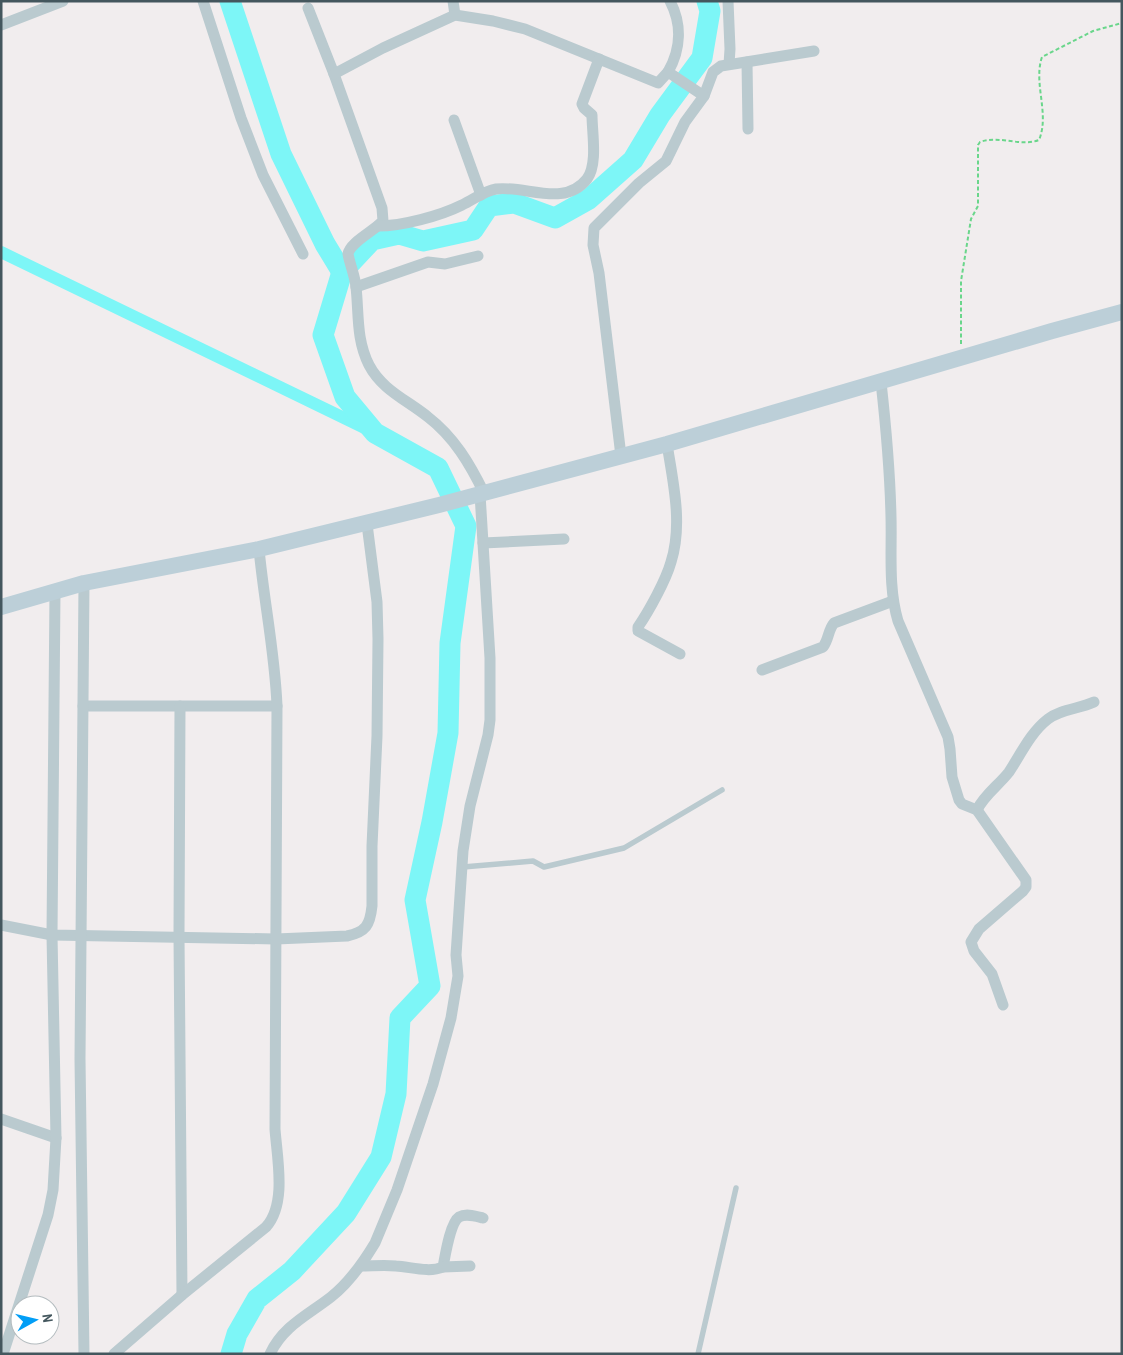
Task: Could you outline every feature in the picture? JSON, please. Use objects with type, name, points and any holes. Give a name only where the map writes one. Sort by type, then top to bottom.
[{"type":"street","points":[[1,25],[63,1]]},
{"type":"street","points":[[203,1],[241,118],[263,175],[304,254]]},
{"type":"street","points":[[453,1],[456,15]]},
{"type":"street","points":[[670,1],[678,19],[679,34],[673,75]]},
{"type":"street","points":[[728,1],[729,64]]},
{"type":"street","points":[[270,1354],[282,1334],[332,1296],[361,1266],[382,1229],[413,1144],[444,1048],[451,1018],[458,976],[456,955],[469,814],[490,720],[490,658],[480,494],[468,462],[452,440],[429,417],[382,385],[364,353],[358,326],[349,249],[383,221],[382,208],[308,8]]},
{"type":"street","points":[[334,74],[383,48],[456,15],[493,21],[525,30],[658,83],[673,75]]},
{"type":"street","points":[[621,456],[600,273],[593,245],[593,233],[599,222],[639,183],[666,161],[701,94],[714,72],[721,66],[814,51]]},
{"type":"street","points":[[378,226],[400,224],[450,211],[493,189],[505,188],[556,194],[573,189],[587,179],[591,171],[593,157],[592,115],[582,104],[599,59]]},
{"type":"street","points":[[747,62],[748,129]]},
{"type":"street","points":[[673,75],[701,94]]},
{"type":"street","points":[[454,120],[481,194]]},
{"type":"street","points":[[354,279],[428,262],[445,264],[478,256]]},
{"type":"street","points":[[1,607],[84,583],[259,549],[367,524],[667,444],[1122,312]]},
{"type":"street","points":[[881,382],[889,464],[893,601],[898,621],[907,646],[948,737],[952,777],[959,800],[962,804],[977,810],[1024,877],[1026,883],[1024,891],[979,929],[971,942],[974,951],[992,974],[1003,1005]]},
{"type":"street","points":[[667,444],[674,494],[675,541],[671,563],[638,630],[680,654]]},
{"type":"street","points":[[1,925],[52,935],[276,939],[357,934],[369,924],[371,916],[377,736],[378,639],[377,602],[367,524]]},
{"type":"street","points":[[483,543],[564,539]]},
{"type":"street","points":[[114,1354],[182,1295],[266,1227],[275,1214],[277,1206],[279,1177],[275,1129],[277,706],[274,653],[263,594],[259,549]]},
{"type":"street","points":[[84,583],[80,1059],[84,1354]]},
{"type":"street","points":[[3,1354],[54,1190],[56,1138],[52,935],[55,590]]},
{"type":"street","points":[[762,670],[822,647],[827,642],[829,630],[834,623],[893,601]]},
{"type":"street","points":[[977,810],[981,802],[1008,773],[1031,737],[1048,719],[1068,710],[1084,707],[1094,702]]},
{"type":"street","points":[[83,706],[277,706]]},
{"type":"street","points":[[180,706],[179,936],[182,1295]]},
{"type":"street","points":[[1,1119],[56,1138]]},
{"type":"street","points":[[444,1268],[452,1226],[456,1220],[467,1215],[483,1218]]},
{"type":"street","points":[[361,1266],[394,1266],[436,1270],[470,1266]]},
{"type":"lane","points":[[463,867],[533,861],[544,867],[624,848],[722,790]]},
{"type":"lane","points":[[698,1354],[736,1188]]},
{"type":"path","points":[[962,357],[961,281],[969,227],[978,206],[978,145],[980,142],[990,140],[1018,142],[1040,140],[1043,120],[1040,71],[1042,57],[1093,31],[1122,23]]},
{"type":"waterway","points":[[230,1],[281,154],[325,244],[342,272]]},
{"type":"waterway","points":[[231,1354],[237,1334],[257,1299],[292,1271],[346,1213],[381,1157],[396,1094],[400,1018],[430,986],[415,900],[432,822],[448,733],[450,643],[466,526],[438,468],[375,433],[345,397],[323,335],[342,272],[372,240],[399,234],[423,241],[473,230],[489,206],[514,203],[555,218],[589,199],[633,160],[660,115],[702,58],[710,11],[707,1]]},
{"type":"waterway","points":[[1,252],[375,433]]}]
